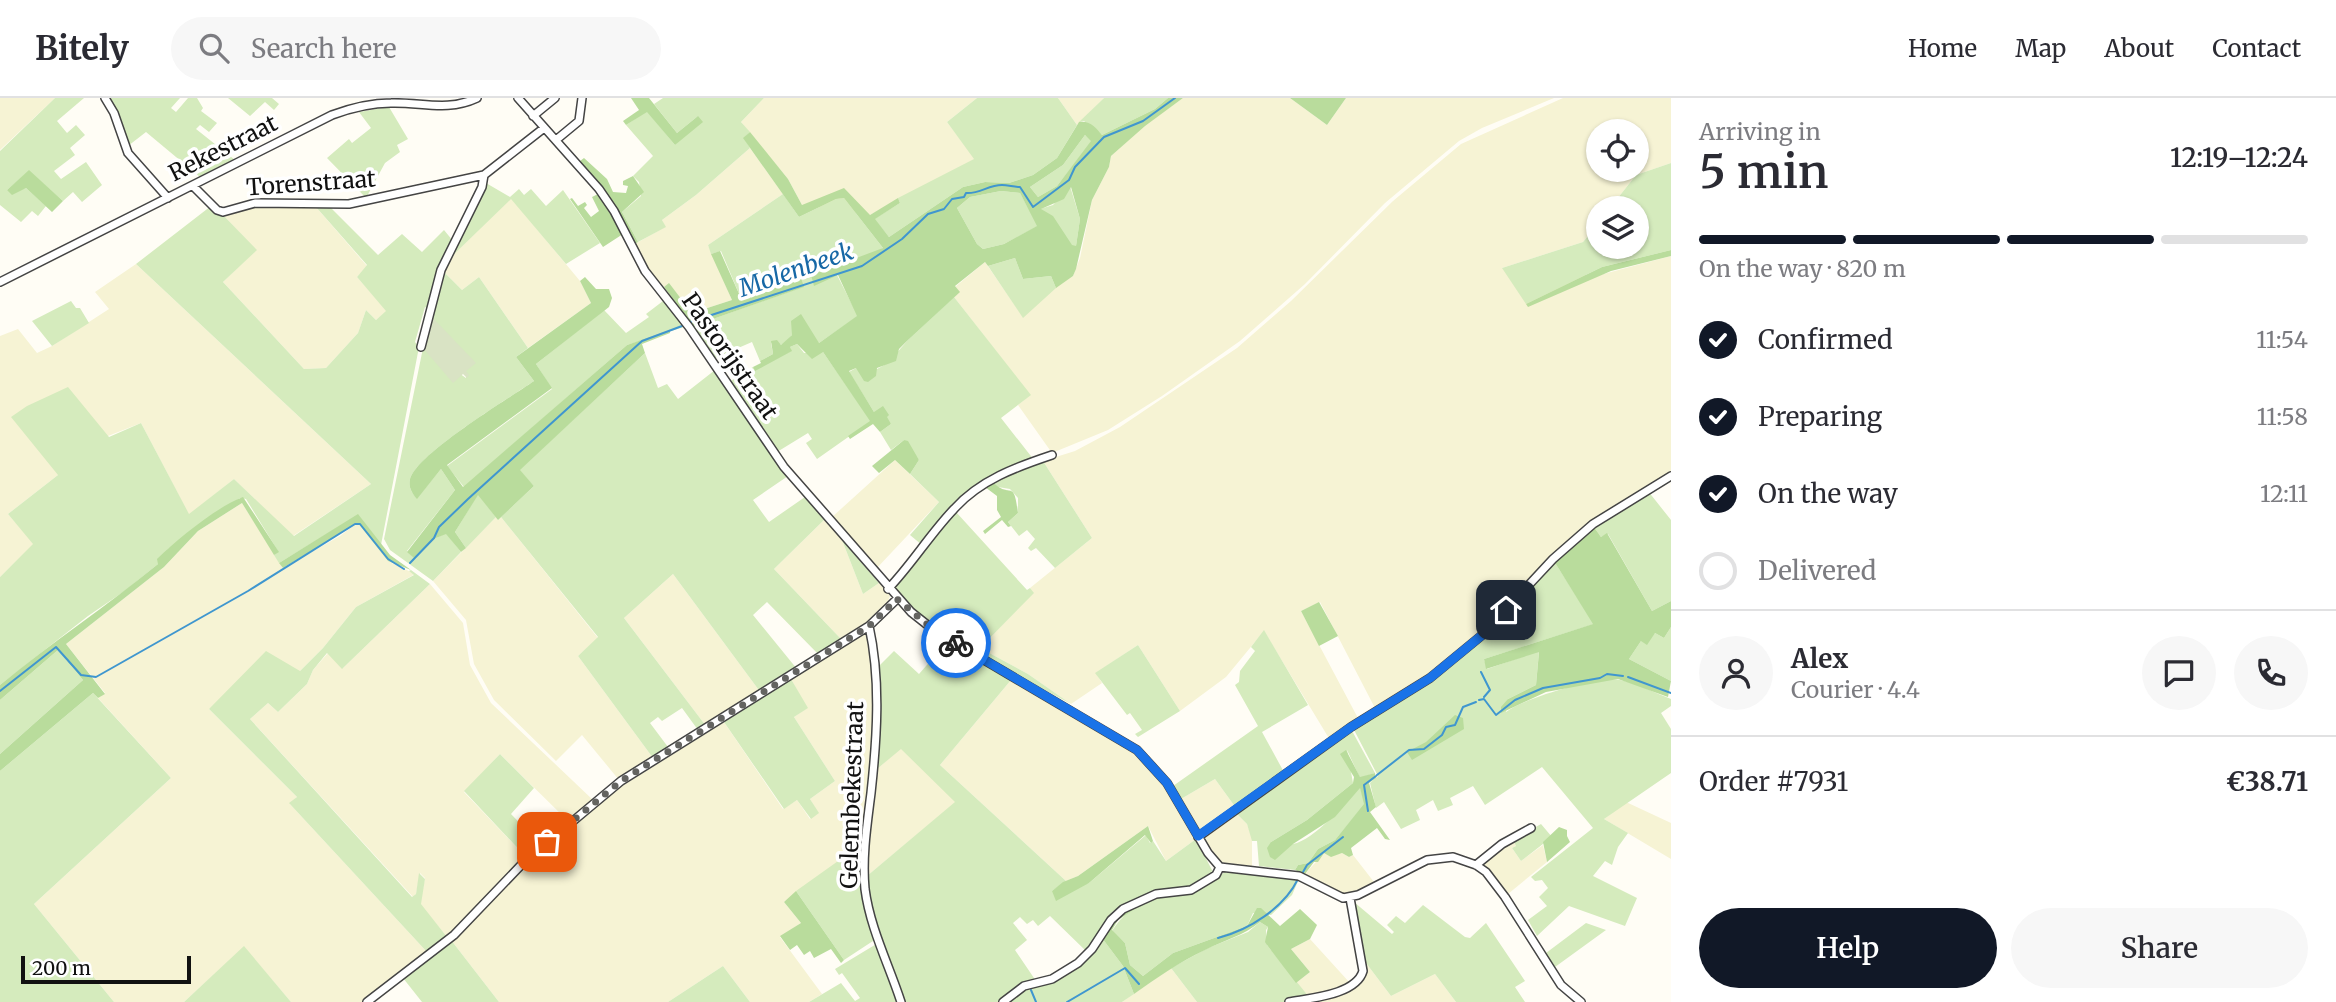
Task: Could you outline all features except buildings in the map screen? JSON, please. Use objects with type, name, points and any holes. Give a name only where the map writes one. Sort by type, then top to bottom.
[{"type":"street","points":[[105,98],[114,113],[128,153],[168,198]]},
{"type":"street","name":"Rekestraat","points":[[0,282],[346,110],[391,103],[444,107],[477,98]]},
{"type":"street","name":"Pastorijstraat","points":[[518,98],[611,206],[645,271],[689,327],[784,467],[897,599],[935,631],[1137,750],[1167,783],[1213,862],[1220,867]]},
{"type":"street","points":[[533,116],[555,98]]},
{"type":"street","points":[[556,141],[579,121],[582,98]]},
{"type":"street","name":"Torenstraat","points":[[193,186],[216,210],[223,212],[255,203],[349,204],[484,175],[544,128]]},
{"type":"street","points":[[421,347],[440,270],[482,187],[484,175]]},
{"type":"street","points":[[888,589],[955,508],[976,489],[1014,468],[1052,455]]},
{"type":"street","points":[[1198,836],[1351,727],[1430,678],[1481,636],[1553,559],[1593,524],[1671,476]]},
{"type":"street","points":[[367,1002],[454,935],[532,856],[621,781],[869,626],[897,599]]},
{"type":"street","name":"Gelembekestraat","points":[[869,626],[877,720],[865,842],[865,888],[871,916],[901,1002]]},
{"type":"street","points":[[1476,864],[1502,844],[1531,828]]},
{"type":"street","points":[[1003,1002],[1024,986],[1052,979],[1078,963],[1092,949],[1111,920],[1123,909],[1156,894],[1191,890],[1216,875],[1220,867],[1290,874],[1311,881],[1343,898],[1350,898],[1427,860],[1453,857],[1476,864],[1486,872],[1561,985],[1581,1002]]},
{"type":"street","points":[[1289,1002],[1350,986],[1360,978],[1363,971],[1350,898]]},
{"type":"shaded area","points":[[0,98],[55,98],[0,150]]},
{"type":"shaded area","points":[[764,98],[977,98],[947,122],[975,159],[870,215],[802,205],[788,179],[741,122]]},
{"type":"shaded area","points":[[1058,98],[1104,98],[1077,125]]},
{"type":"shaded area","points":[[1183,98],[1290,98],[1327,125],[1346,98],[1554,98],[1482,128],[1459,141],[1385,203],[1305,284],[1240,341],[1108,430],[1052,453],[1018,405],[1030,395],[954,297],[959,292],[955,287],[985,262],[1023,317],[1059,284],[1073,276],[1080,258],[1092,200],[1109,167],[1111,156],[1145,125]]},
{"type":"shaded area","points":[[1563,98],[1671,98],[1671,163],[1649,171],[1649,119],[1586,119],[1586,182],[1630,182],[1619,196],[1586,196],[1586,238],[1583,242],[1502,268],[1596,276],[1671,256],[1671,474],[1442,666],[1376,710],[1320,602],[1301,611],[1359,720],[1330,740],[1264,631],[1226,677],[1180,711],[1138,645],[1096,673],[1102,683],[1071,704],[1028,674],[980,648],[1033,593],[1030,588],[1092,538],[1043,461],[1075,451],[1120,427],[1237,348],[1291,301],[1393,201],[1461,144]]},
{"type":"shaded area","points":[[750,148],[783,194],[708,245],[732,300],[692,313],[669,284],[664,287],[647,268],[635,244],[665,227],[662,220],[696,195]]},
{"type":"shaded area","points":[[511,198],[580,281],[591,303],[528,348],[479,277],[462,290],[442,270],[446,262]]},
{"type":"shaded area","points":[[257,205],[316,207],[367,266],[357,277],[387,311],[376,320],[366,310],[358,333],[326,368],[304,369],[223,282],[256,250],[223,215]]},
{"type":"shaded area","points":[[136,264],[371,484],[293,536],[234,479],[189,515],[141,423],[108,436],[8,514],[34,544],[0,577],[0,336],[18,329],[37,353],[52,346],[109,309],[95,292]]},
{"type":"shaded area","points":[[895,460],[939,502],[876,569],[831,518]]},
{"type":"shaded area","points":[[242,503],[283,568],[340,536],[358,522],[388,561],[415,574],[356,607],[323,648],[300,671],[209,709],[297,797],[290,804],[427,952],[363,1002],[291,1002],[244,947],[184,1002],[114,1002],[34,904],[171,778],[98,698],[105,693],[66,644],[164,567],[198,531]]},
{"type":"shaded area","points":[[496,517],[498,520],[501,517],[598,638],[578,656],[653,758],[619,780],[582,735],[556,761],[494,700],[474,664],[466,620],[433,581]]},
{"type":"shaded area","points":[[824,520],[842,540],[863,594],[879,583],[890,596],[887,604],[871,620],[841,639],[774,569]]},
{"type":"shaded area","points":[[673,574],[761,693],[706,726],[624,618]]},
{"type":"shaded area","points":[[430,584],[463,623],[470,665],[491,703],[593,800],[568,821],[500,754],[464,792],[527,858],[447,937],[420,904],[425,878],[420,873],[413,897],[250,719],[268,703],[278,712],[307,684],[313,670],[328,653],[343,668]]},
{"type":"shaded area","points":[[866,632],[872,663],[875,720],[862,844],[784,902],[801,923],[780,937],[822,994],[809,1002],[750,1002],[723,966],[668,1002],[499,1002],[451,940],[551,844],[608,795],[724,722],[783,809],[797,800],[810,819],[818,813],[810,799],[835,781],[794,717],[807,708],[791,679],[859,633]]},
{"type":"shaded area","points":[[1011,680],[1143,758],[1157,773],[1196,839],[1166,861],[1148,826],[1078,876],[1066,881],[940,765]]},
{"type":"shaded area","points":[[901,748],[956,802],[867,876],[877,769]]},
{"type":"shaded area","points":[[1215,779],[1236,808],[1202,833],[1181,799]]},
{"type":"shaded area","points":[[1626,802],[1671,823],[1671,859],[1604,819]]},
{"type":"shaded area","points":[[1236,813],[1247,824],[1252,838],[1252,866],[1219,862],[1204,838]]},
{"type":"shaded area","points":[[1513,840],[1516,846],[1512,848],[1521,861],[1543,845],[1547,862],[1508,894],[1481,865]]},
{"type":"shaded area","points":[[1324,853],[1342,853],[1349,857],[1353,855],[1374,882],[1346,895],[1305,874]]},
{"type":"shaded area","points":[[1310,939],[1350,983],[1309,997],[1296,983],[1310,972],[1291,949]]},
{"type":"shaded area","points":[[1363,959],[1391,996],[1435,974],[1456,1002],[1318,1002],[1315,999],[1357,984]]},
{"type":"shaded area","points":[[1171,968],[1197,1002],[1122,1002]]},
{"type":"green space","points":[[55,98],[84,98],[57,121],[67,133],[76,125],[85,135],[70,148],[75,155],[54,171],[61,179],[86,162],[102,185],[82,202],[73,192],[63,201],[29,171],[7,190],[26,188],[46,206],[38,216],[32,211],[21,222],[0,205],[0,151]]},
{"type":"green space","points":[[109,98],[180,98],[171,108],[176,112],[188,98],[197,98],[203,108],[201,111],[217,123],[209,132],[200,125],[196,129],[235,160],[200,177],[146,132],[128,146]]},
{"type":"green space","points":[[228,98],[272,98],[279,104],[274,110],[265,102],[250,116]]},
{"type":"green space","points":[[631,98],[649,98],[677,133],[698,116],[703,122],[675,145],[647,112],[626,125],[623,121],[639,110]]},
{"type":"green space","points":[[663,98],[764,98],[741,122],[750,132],[744,138],[750,148],[696,195],[662,220],[666,227],[638,242],[622,212],[641,196],[639,182],[633,176],[653,156],[626,125],[647,111],[675,145],[698,116],[677,133],[654,104]]},
{"type":"green space","points":[[977,98],[1058,98],[1077,125],[1057,158],[1033,175],[1009,183],[985,182],[963,187],[889,237],[874,219],[900,203],[898,198],[974,159],[947,122]]},
{"type":"green space","points":[[1104,98],[1168,98],[1155,109],[1102,135],[1084,121],[1079,122]]},
{"type":"green space","points":[[1168,98],[1183,98],[1111,156],[1109,167],[1092,200],[1073,276],[1056,288],[1051,276],[1023,279],[1015,258],[988,266],[985,262],[955,286],[960,292],[899,349],[896,361],[877,368],[876,376],[868,382],[864,381],[856,368],[849,371],[874,412],[883,406],[889,415],[887,417],[891,424],[880,432],[873,424],[850,439],[848,436],[870,421],[823,352],[812,359],[797,344],[790,347],[792,351],[755,371],[753,367],[773,354],[771,341],[777,340],[781,345],[792,335],[791,321],[801,314],[819,343],[857,316],[838,275],[814,286],[811,275],[883,248],[844,198],[836,199],[799,217],[743,138],[750,132],[788,179],[802,205],[844,188],[870,215],[898,198],[900,203],[875,219],[889,237],[963,187],[985,182],[1009,183],[1033,175],[1057,158],[1079,122],[1090,123],[1102,135],[1155,109]],"holes":[[[1085,135],[1091,141],[1057,186],[1038,197],[1030,187],[1063,165]],[[1071,187],[1080,219],[1076,246],[1072,245],[1053,216],[1041,209],[1064,199]],[[1001,191],[1020,193],[1037,226],[1004,244],[983,249],[977,244],[957,208],[970,197]]]},
{"type":"green space","points":[[1290,98],[1346,98],[1327,125]]},
{"type":"green space","points":[[389,107],[408,139],[397,145],[400,152],[385,163],[366,198],[327,158],[349,139],[352,143],[371,128],[359,112]]},
{"type":"green space","points":[[1085,135],[1092,141],[1057,186],[1038,197],[1030,187],[1063,165]]},
{"type":"green space","points":[[584,158],[607,179],[613,192],[626,193],[628,186],[623,185],[623,181],[633,176],[644,192],[622,212],[638,242],[635,244],[618,209],[580,161]]},
{"type":"green space","points":[[1671,163],[1671,250],[1649,255],[1649,196],[1619,196],[1630,182],[1649,182],[1649,171]]},
{"type":"green space","points":[[29,170],[63,201],[52,212],[26,188],[12,195],[7,190]]},
{"type":"green space","points":[[486,183],[510,197],[519,189],[524,195],[531,189],[546,206],[563,190],[600,243],[566,264],[511,199],[446,262]]},
{"type":"green space","points":[[1070,186],[1080,219],[1076,246],[1072,246],[1040,209],[1053,205]]},
{"type":"green space","points":[[1001,191],[1020,193],[1038,226],[1004,244],[983,249],[977,244],[957,208],[970,197]]},
{"type":"green space","points":[[598,194],[623,234],[603,247],[570,199],[578,206],[585,202],[587,205],[584,208],[591,217],[599,211],[592,197]]},
{"type":"green space","points":[[783,194],[799,217],[836,199],[844,198],[883,248],[837,275],[858,316],[819,343],[792,335],[783,345],[771,343],[773,354],[760,361],[752,342],[715,358],[693,326],[803,287],[799,276],[740,296],[721,251],[711,254],[708,245]]},
{"type":"green space","points":[[211,206],[257,250],[223,282],[304,369],[326,368],[358,333],[366,310],[376,320],[386,311],[357,277],[367,265],[316,207],[331,208],[378,255],[402,234],[422,252],[444,230],[453,241],[429,310],[425,307],[415,342],[419,347],[381,545],[358,515],[279,563],[274,555],[278,551],[246,499],[240,498],[168,549],[158,564],[126,590],[88,616],[0,685],[0,577],[33,544],[8,514],[58,475],[11,417],[27,406],[68,387],[109,437],[141,423],[189,514],[234,479],[294,536],[371,484],[136,264]]},
{"type":"green space","points":[[1586,238],[1586,259],[1634,259],[1602,267],[1526,304],[1502,268],[1583,242]]},
{"type":"green space","points":[[1671,250],[1671,256],[1611,271],[1528,307],[1526,304],[1602,267],[1634,259],[1649,259],[1649,255]]},
{"type":"green space","points":[[720,251],[740,296],[800,275],[804,287],[693,326],[664,287],[669,283],[692,313],[732,300],[711,254]]},
{"type":"green space","points":[[1015,258],[1023,279],[1051,276],[1056,288],[1023,318],[988,266]]},
{"type":"green space","points":[[442,270],[462,290],[479,277],[528,348],[516,357],[534,381],[446,441],[429,455],[410,479],[411,490],[417,498],[441,469],[455,490],[407,551],[415,559],[436,538],[446,533],[461,552],[433,581],[390,550],[384,539],[423,348],[466,378],[466,372],[431,316]]},
{"type":"green space","points":[[585,277],[596,289],[609,289],[612,298],[609,307],[536,364],[552,388],[447,465],[463,487],[627,345],[670,330],[670,333],[642,344],[645,353],[520,470],[534,486],[498,520],[478,495],[455,532],[466,548],[461,552],[446,534],[436,538],[415,559],[407,552],[455,490],[441,469],[417,499],[412,492],[410,479],[429,455],[446,441],[534,381],[516,357],[591,303],[580,281]]},
{"type":"green space","points":[[954,297],[1031,395],[1001,418],[1034,460],[984,481],[922,545],[910,535],[939,502],[910,474],[919,460],[904,440],[891,450],[880,432],[891,424],[874,412],[849,372],[856,368],[877,369],[888,363],[907,341]]},
{"type":"green space","points":[[71,301],[76,308],[80,308],[89,323],[52,346],[32,321]]},
{"type":"green space","points":[[663,301],[684,327],[627,345],[464,487],[447,466],[552,389],[536,364],[604,310],[626,333],[649,317],[646,314]]},
{"type":"green space","points":[[431,316],[476,363],[466,371],[469,375],[467,378],[463,374],[453,383],[423,348]]},
{"type":"green space","points":[[797,344],[804,353],[823,352],[871,421],[817,459],[806,443],[812,439],[808,433],[777,452],[731,381],[753,367],[755,370],[791,351],[790,347]]},
{"type":"green space","points":[[645,353],[658,388],[667,384],[678,399],[715,370],[788,476],[753,500],[769,522],[805,497],[824,520],[774,569],[841,639],[819,655],[767,602],[753,615],[797,669],[761,693],[673,574],[624,618],[706,726],[698,730],[682,708],[662,721],[658,717],[650,723],[668,747],[653,758],[578,656],[598,637],[501,517],[534,486],[519,470]]},
{"type":"green space","points":[[904,440],[908,441],[919,460],[910,474],[895,460],[879,473],[872,466]]},
{"type":"green space","points":[[1043,461],[1092,538],[1055,568],[1036,548],[1031,551],[1028,548],[1035,539],[1027,530],[1019,536],[1008,522],[1018,513],[1018,498],[1010,489],[998,487],[993,482]]},
{"type":"green space","points":[[993,482],[1013,492],[1018,513],[1008,522],[1011,526],[1008,527],[1002,520],[985,534],[983,531],[1001,517],[997,510],[997,496],[985,487]]},
{"type":"green space","points":[[1648,491],[1671,520],[1671,601],[1652,611],[1608,534],[1601,537],[1593,526]]},
{"type":"green space","points":[[478,494],[496,517],[466,548],[455,532]]},
{"type":"green space","points":[[243,497],[279,552],[274,555],[242,503],[198,531],[164,567],[66,644],[105,694],[98,698],[93,693],[0,771],[0,754],[83,680],[58,650],[0,700],[0,685],[158,564],[157,559],[198,524]]},
{"type":"green space","points":[[956,512],[1027,590],[1030,588],[1034,593],[980,648],[1028,674],[1071,704],[954,639],[912,607],[894,588]]},
{"type":"green space","points":[[358,514],[390,555],[411,570],[388,561],[358,523],[283,568],[279,563]]},
{"type":"green space","points":[[1593,526],[1601,537],[1607,533],[1652,611],[1671,601],[1671,627],[1664,638],[1655,633],[1647,645],[1641,641],[1629,659],[1671,681],[1668,697],[1618,679],[1546,692],[1501,713],[1501,707],[1508,699],[1536,685],[1539,652],[1486,669],[1484,659],[1593,624],[1554,561]]},
{"type":"green space","points":[[842,540],[879,583],[863,594]]},
{"type":"green space","points":[[1554,561],[1594,624],[1484,659],[1487,669],[1539,651],[1536,685],[1508,699],[1506,712],[1544,695],[1595,681],[1620,680],[1639,686],[1671,699],[1671,706],[1661,713],[1671,729],[1671,773],[1604,819],[1628,833],[1618,847],[1612,865],[1605,861],[1593,876],[1637,898],[1625,926],[1569,906],[1537,936],[1528,920],[1547,906],[1539,897],[1548,888],[1542,880],[1535,881],[1531,877],[1593,828],[1542,767],[1485,805],[1473,786],[1450,798],[1453,805],[1438,811],[1433,800],[1416,810],[1420,820],[1401,829],[1384,802],[1376,808],[1370,783],[1378,776],[1353,728],[1438,674]]},
{"type":"green space","points":[[409,571],[430,584],[342,669],[327,653],[313,670],[307,684],[278,712],[268,703],[250,719],[412,897],[416,894],[419,873],[425,879],[421,904],[447,937],[427,952],[289,803],[297,797],[209,709],[266,651],[300,671],[323,648],[356,607],[414,575]]},
{"type":"green space","points":[[1319,602],[1338,636],[1319,646],[1301,611]]},
{"type":"green space","points":[[1671,627],[1671,681],[1629,659],[1641,641],[1655,633],[1664,638]]},
{"type":"green space","points":[[1264,630],[1308,705],[1262,732],[1285,774],[1236,808],[1215,779],[1181,799],[1173,786],[1258,726],[1235,685],[1239,682],[1240,671],[1255,651],[1251,647]]},
{"type":"green space","points":[[947,642],[1011,680],[940,765],[1066,881],[1052,891],[1089,883],[1146,835],[1166,861],[1196,839],[1213,872],[1196,886],[1160,890],[1137,898],[1112,912],[1087,952],[1050,916],[1038,926],[1033,920],[1027,924],[1020,917],[1013,923],[1027,940],[1015,950],[1036,981],[1000,1002],[903,1002],[869,892],[867,876],[955,802],[901,749],[877,769],[877,668],[894,651],[919,674]]},
{"type":"green space","points":[[1138,645],[1180,711],[1138,737],[1135,734],[1142,730],[1095,673]]},
{"type":"green space","points":[[58,650],[83,680],[0,754],[0,700]]},
{"type":"green space","points":[[791,679],[808,708],[794,717],[835,781],[810,799],[819,813],[811,819],[797,800],[784,809],[724,722]]},
{"type":"green space","points":[[93,693],[171,778],[34,904],[114,1002],[0,1002],[0,771]]},
{"type":"green space","points":[[1455,715],[1463,718],[1464,729],[1412,760],[1407,752],[1426,742]]},
{"type":"green space","points":[[1351,729],[1375,773],[1360,778],[1347,750],[1353,783],[1307,820],[1271,842],[1293,844],[1310,836],[1360,787],[1365,804],[1335,840],[1318,849],[1308,863],[1298,865],[1295,870],[1259,866],[1257,841],[1252,841],[1247,824],[1236,813]]},
{"type":"green space","points":[[1346,750],[1360,777],[1375,773],[1376,778],[1369,783],[1376,807],[1370,812],[1390,840],[1385,839],[1377,828],[1351,848],[1353,855],[1349,857],[1342,853],[1331,857],[1324,853],[1305,874],[1295,870],[1298,865],[1308,863],[1318,849],[1335,840],[1364,804],[1360,788],[1335,817],[1293,844],[1275,860],[1270,857],[1267,848],[1271,842],[1307,820],[1353,783],[1354,777],[1340,754]]},
{"type":"green space","points":[[500,754],[534,788],[511,814],[541,845],[527,858],[464,791]]},
{"type":"green space","points":[[1541,824],[1552,837],[1521,861],[1512,848],[1516,846],[1513,840]]},
{"type":"green space","points":[[1148,826],[1153,841],[1151,843],[1145,835],[1089,883],[1056,901],[1052,891],[1063,882],[1078,876]]},
{"type":"green space","points":[[1559,827],[1567,830],[1570,842],[1547,862],[1543,842]]},
{"type":"green space","points":[[862,844],[861,862],[876,939],[844,960],[796,891]]},
{"type":"green space","points":[[1225,872],[1299,879],[1292,895],[1271,915],[1253,913],[1247,926],[1173,953],[1143,976],[1130,965],[1125,943],[1112,931],[1125,915],[1154,897],[1187,894],[1197,890]]},
{"type":"green space","points":[[796,891],[844,960],[841,963],[831,949],[814,958],[810,951],[804,955],[797,945],[790,950],[780,936],[801,923],[784,902]]},
{"type":"green space","points":[[1137,898],[1136,908],[1118,920],[1112,930],[1125,943],[1130,965],[1143,976],[1173,953],[1247,926],[1257,908],[1261,908],[1280,926],[1300,909],[1317,925],[1310,939],[1291,949],[1310,972],[1296,983],[1265,942],[1268,927],[1260,922],[1168,970],[1134,994],[1123,966],[1102,938],[1110,918]]},
{"type":"green space","points":[[1354,902],[1392,934],[1394,932],[1387,925],[1396,916],[1405,923],[1423,905],[1465,937],[1470,938],[1486,923],[1525,981],[1515,987],[1525,1002],[1456,1002],[1435,974],[1391,996],[1363,959]]},
{"type":"green space","points":[[1260,922],[1268,927],[1267,945],[1309,997],[1284,1002],[1197,1002],[1171,968],[1208,948],[1248,932]]},
{"type":"green space","points":[[1586,923],[1606,930],[1555,967],[1546,953]]},
{"type":"green space","points":[[1102,938],[1123,966],[1134,994],[1122,1002],[1008,1002],[1027,987],[1051,982],[1072,971]]},
{"type":"green space","points":[[451,940],[499,1002],[422,1002],[403,978]]},
{"type":"green space","points":[[878,943],[898,1002],[809,1002],[841,983],[855,1001],[860,998],[842,973],[839,975],[835,969]]},
{"type":"green space","points":[[244,946],[291,1002],[184,1002]]},
{"type":"green space","points":[[723,966],[750,1002],[668,1002]]},
{"type":"waterway","name":"Molenbeek","points":[[690,322],[862,266],[902,239],[928,214],[944,209],[952,199],[964,197],[966,193],[997,185],[1020,187],[1033,207],[1069,180],[1075,167],[1104,137],[1143,121],[1175,98]]},
{"type":"waterway","points":[[410,563],[434,538],[439,527],[468,499],[642,341],[682,326]]},
{"type":"waterway","points":[[0,691],[56,647],[81,675],[96,677],[248,591],[355,524],[360,524],[388,559],[404,569]]},
{"type":"waterway","points":[[1481,672],[1490,690],[1484,697]]},
{"type":"waterway","points":[[1479,700],[1484,699],[1496,715],[1515,700],[1543,688],[1600,678],[1607,674],[1623,676]]},
{"type":"waterway","points":[[1628,677],[1671,693]]},
{"type":"waterway","points":[[1377,775],[1409,750],[1424,749],[1442,735],[1446,727],[1455,725],[1463,707],[1476,702]]},
{"type":"waterway","points":[[1368,811],[1364,785],[1376,776]]},
{"type":"waterway","points":[[1303,872],[1307,865],[1343,837]]},
{"type":"waterway","points":[[1218,938],[1242,929],[1275,908],[1292,890],[1298,879]]},
{"type":"waterway","points":[[1067,1002],[1125,968],[1139,984]]},
{"type":"waterway","points":[[1031,990],[1036,1002]]},
{"type":"way so far","points":[[547,842],[621,781],[736,712],[869,626],[897,599],[935,631],[956,643]]},
{"type":"route","points":[[956,643],[1137,750],[1167,783],[1198,836],[1351,727],[1430,678],[1481,636],[1506,610]]}]
